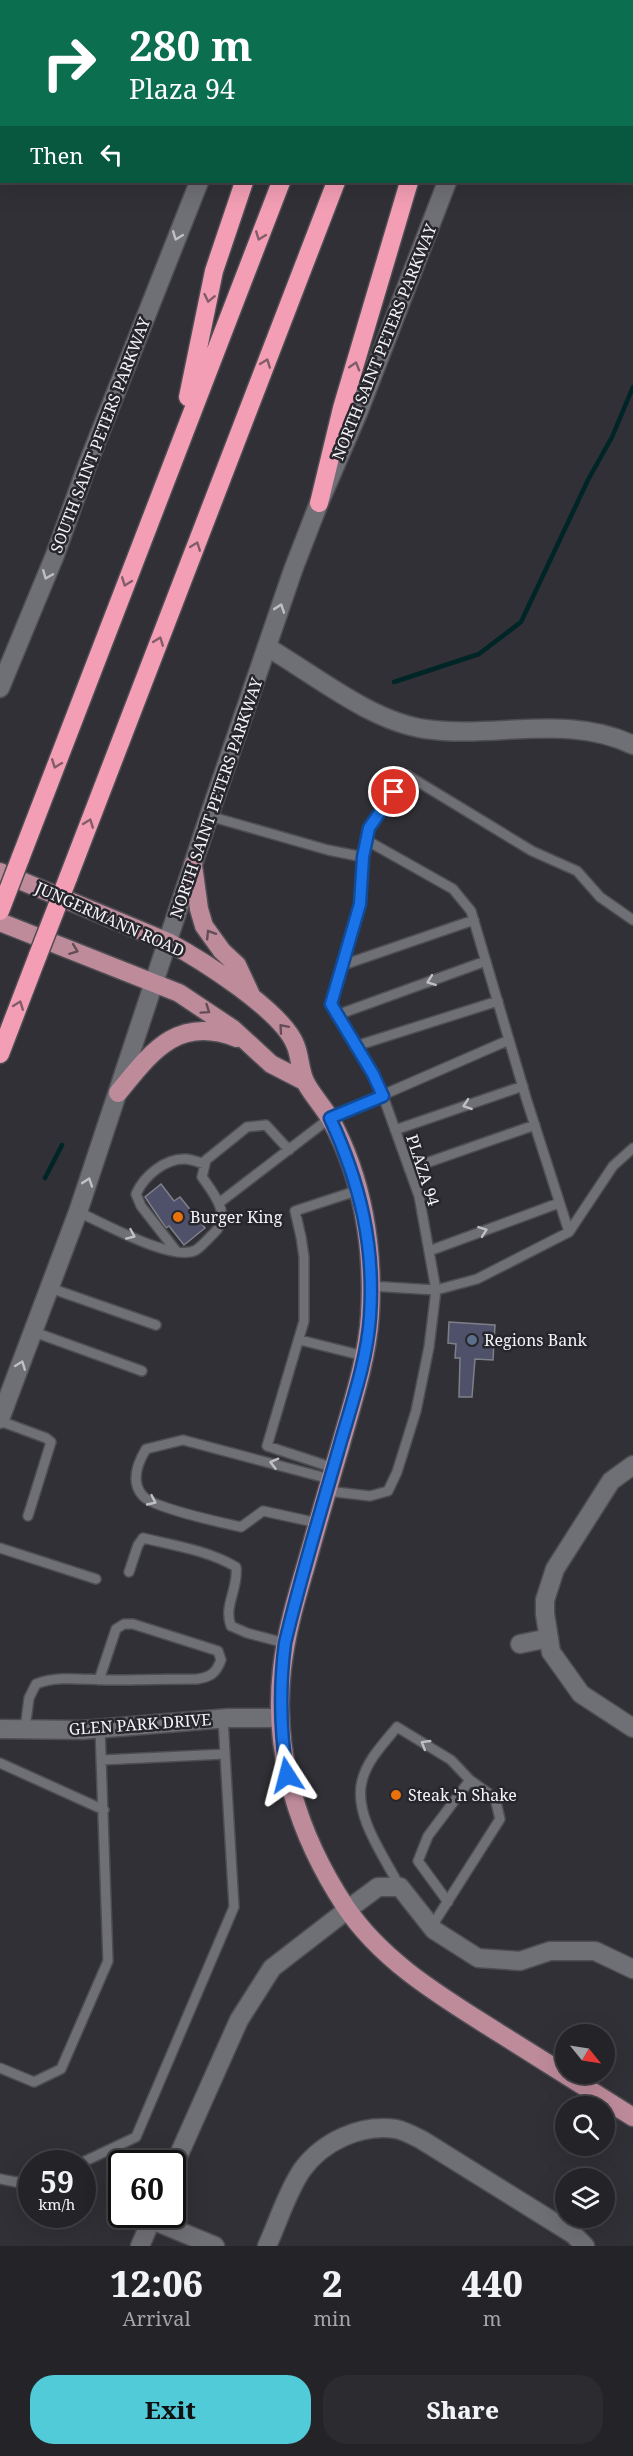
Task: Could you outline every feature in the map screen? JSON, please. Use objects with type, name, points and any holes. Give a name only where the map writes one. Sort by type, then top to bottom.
[{"type":"highway","points":[[177,449],[214,271],[244,183]]},
{"type":"highway","points":[[0,911],[281,183]]},
{"type":"highway","points":[[0,1054],[336,183]]},
{"type":"highway","points":[[319,503],[342,408],[409,183]]},
{"type":"main road","points":[[193,865],[199,909],[204,926],[222,951],[237,965],[253,999]]},
{"type":"main road","name":"JUNGERMANN ROAD","points":[[0,872],[168,942],[223,975],[278,1022],[295,1042],[304,1081],[330,1118],[359,1190],[365,1223],[370,1316],[364,1356],[285,1643],[281,1673],[280,1718],[287,1775],[294,1804],[318,1860],[348,1910],[402,1968],[435,1992],[633,2117]]},
{"type":"main road","name":"JUNGERMANN ROAD","points":[[0,922],[179,993],[207,1010],[248,1042],[271,1064],[304,1081]]},
{"type":"main road","points":[[118,1093],[155,1050],[186,1032],[204,1030],[222,1032],[248,1042]]},
{"type":"street","name":"SOUTH SAINT PETERS PARKWAY","points":[[0,688],[51,566],[88,463],[199,183]]},
{"type":"street","name":"NORTH SAINT PETERS PARKWAY","points":[[0,1420],[78,1212],[267,647],[319,503],[358,413],[447,183]]},
{"type":"street","points":[[267,647],[390,720],[424,729],[464,731],[585,729],[616,737],[633,745]]},
{"type":"street","points":[[633,1465],[611,1481],[555,1569],[545,1600],[551,1652],[581,1694],[633,1728]]},
{"type":"street","points":[[520,1644],[549,1638]]},
{"type":"street","name":"GLEN PARK DRIVE","points":[[0,1729],[100,1728],[223,1718],[280,1718]]},
{"type":"street","points":[[181,2150],[239,2020],[272,1968],[378,1887],[400,1887],[432,1926],[478,1958],[520,1961],[550,1951],[595,1951],[633,1969]]},
{"type":"street","points":[[267,2246],[302,2170],[323,2148],[346,2135],[373,2128],[398,2130],[422,2140],[573,2234],[585,2246]]},
{"type":"street","points":[[140,2246],[148,2228]]},
{"type":"street","points":[[177,2228],[215,2246]]},
{"type":"lane","name":"PLAZA 94","points":[[330,1479],[370,1496],[388,1491],[397,1472],[416,1411],[429,1347],[436,1290],[419,1196],[383,1096],[373,1074],[331,1004],[360,904],[363,857],[369,828],[407,775],[532,851],[577,871],[600,897],[633,920]]},
{"type":"lane","points":[[209,816],[328,850],[363,857]]},
{"type":"lane","points":[[366,840],[453,889],[471,911],[569,1232]]},
{"type":"lane","points":[[343,965],[474,920]]},
{"type":"lane","points":[[337,1015],[486,961]]},
{"type":"lane","points":[[356,1046],[498,1000]]},
{"type":"lane","points":[[219,1203],[330,1118],[509,1041]]},
{"type":"lane","points":[[395,1130],[523,1086]]},
{"type":"lane","points":[[78,1212],[158,1247],[177,1252],[195,1250],[217,1230],[222,1221],[219,1203],[202,1177],[206,1160],[247,1127],[266,1125],[289,1150]]},
{"type":"lane","points":[[409,1169],[535,1125]]},
{"type":"lane","points":[[370,1286],[436,1290],[477,1279],[569,1232],[613,1166],[633,1148]]},
{"type":"lane","points":[[177,1252],[141,1206],[136,1194],[148,1175],[171,1162],[185,1159],[206,1164]]},
{"type":"lane","points":[[330,1479],[267,1446],[304,1321],[305,1275],[302,1236],[295,1211],[359,1190]]},
{"type":"lane","points":[[429,1251],[560,1203]]},
{"type":"lane","points":[[50,1288],[156,1325]]},
{"type":"lane","points":[[34,1332],[142,1371]]},
{"type":"lane","points":[[300,1340],[364,1356]]},
{"type":"lane","points":[[0,1420],[51,1442],[28,1516]]},
{"type":"lane","points":[[318,1523],[263,1511],[241,1527],[162,1506],[143,1498],[135,1482],[138,1463],[146,1449],[183,1440],[330,1479]]},
{"type":"lane","points":[[129,1572],[138,1545],[143,1538],[228,1562],[236,1567],[237,1576],[226,1615],[231,1626],[247,1633],[285,1643]]},
{"type":"lane","points":[[0,1548],[96,1579]]},
{"type":"lane","points":[[25,1729],[29,1698],[36,1684],[48,1679],[99,1680],[197,1679],[217,1672],[221,1660],[218,1651],[203,1645],[133,1624],[124,1624],[116,1629],[99,1680]]},
{"type":"lane","points":[[96,2156],[136,2137],[234,1907],[223,1718]]},
{"type":"lane","points":[[400,1887],[362,1813],[362,1782],[375,1754],[397,1727],[451,1760],[470,1780],[495,1798],[500,1819],[432,1926]]},
{"type":"lane","points":[[0,2068],[34,2082],[61,2069],[108,1961],[100,1728]]},
{"type":"lane","points":[[102,1760],[225,1755]]},
{"type":"lane","points":[[0,1763],[104,1810]]},
{"type":"lane","points":[[448,1902],[418,1862],[429,1836],[470,1780]]},
{"type":"lane","points":[[0,2180],[18,2182]]},
{"type":"building","name":"Burger King","points":[[161,1184],[174,1201],[180,1197],[205,1228],[184,1245],[169,1226],[166,1228],[145,1197]]},
{"type":"building","points":[[449,1322],[495,1325],[493,1360],[475,1359],[472,1397],[459,1397],[460,1358],[455,1358],[456,1344],[448,1343]]},
{"type":"waterway","points":[[394,682],[479,654],[521,622],[588,480],[612,437],[633,387]]},
{"type":"waterway","points":[[45,1178],[62,1145]]},
{"type":"place","name":"Burger King","points":[[178,1217]]},
{"type":"place","name":"Regions Bank","points":[[472,1340]]},
{"type":"place","name":"Steak 'n Shake","points":[[396,1795]]},
{"type":"route","points":[[287,1775],[280,1718],[281,1673],[285,1643],[354,1399],[370,1316],[369,1253],[359,1190],[330,1118],[383,1096],[373,1074],[331,1004],[360,904],[363,857],[369,828],[394,792]]}]
